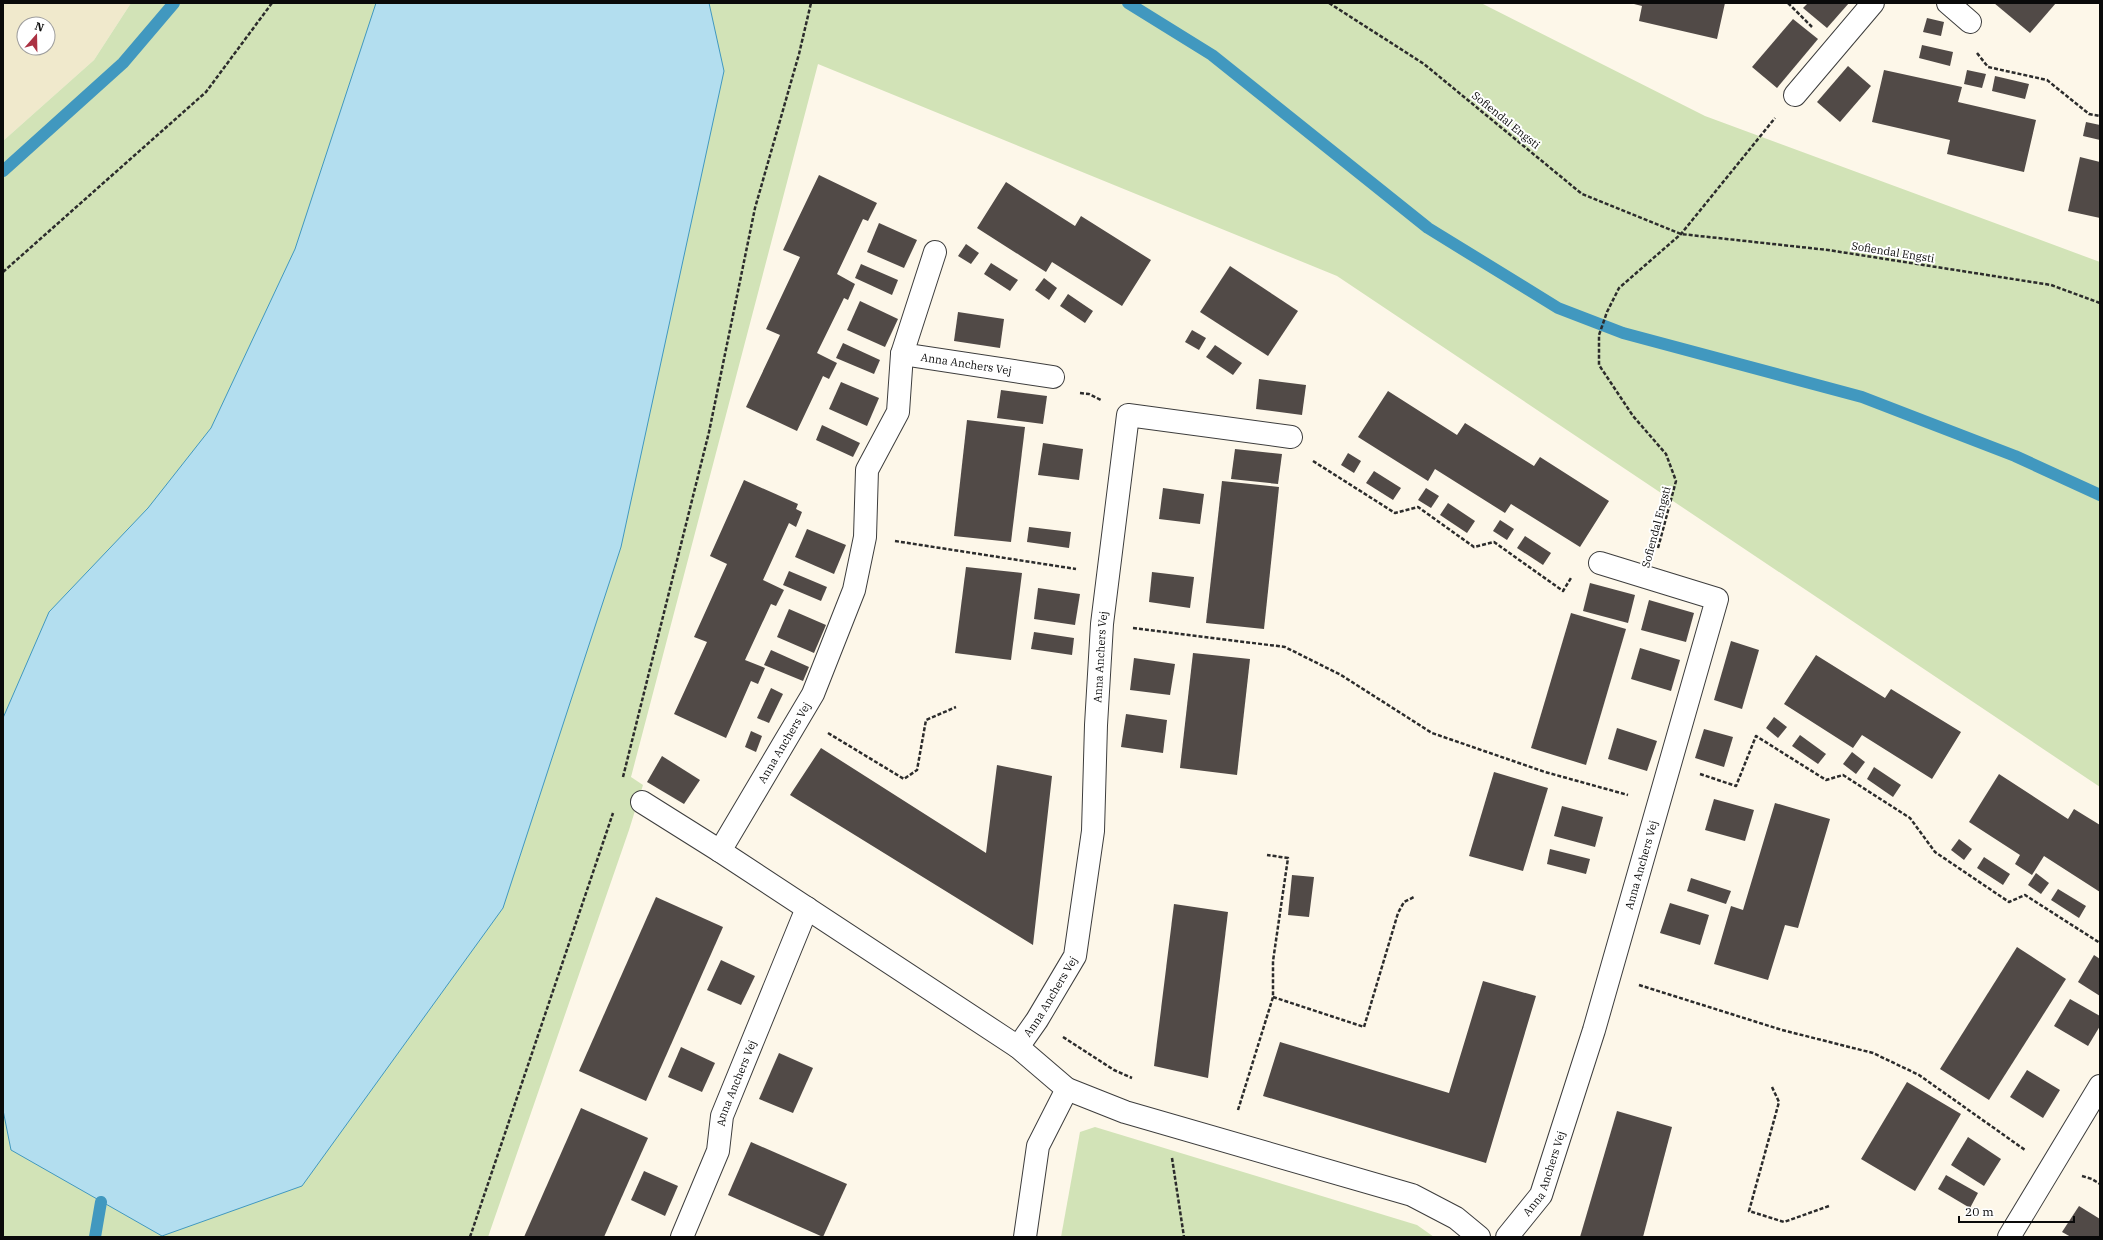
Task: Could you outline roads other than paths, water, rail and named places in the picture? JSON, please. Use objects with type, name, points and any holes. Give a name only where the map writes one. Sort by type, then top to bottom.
[{"type":"street","points":[[1795,95],[1873,3]]},
{"type":"street","points":[[1948,3],[1970,22]]},
{"type":"street","name":"Anna Anchers Vej","points":[[720,851],[813,694],[854,590],[865,537],[867,470],[898,412],[902,354],[935,252]]},
{"type":"street","name":"Anna Anchers Vej","points":[[902,354],[1053,377]]},
{"type":"street","name":"Anna Anchers Vej","points":[[1018,1047],[1037,1020],[1075,956],[1093,831],[1096,725],[1102,624],[1128,415],[1291,437]]},
{"type":"street","name":"Anna Anchers Vej","points":[[1507,1237],[1541,1195],[1610,975],[1717,598],[1600,563]]},
{"type":"street","name":"Anna Anchers Vej","points":[[642,802],[808,908],[1018,1047],[1067,1089],[1125,1112],[1412,1196],[1456,1218],[1479,1237]]},
{"type":"street","name":"Anna Anchers Vej","points":[[682,1237],[718,1151],[722,1116],[808,908]]},
{"type":"street","points":[[2009,1237],[2100,1086]]},
{"type":"street","points":[[1025,1237],[1038,1146],[1067,1089]]},
{"type":"water","points":[[376,3],[709,3],[724,71],[621,547],[503,908],[302,1186],[162,1236],[11,1150],[3,1110],[3,718],[49,612],[148,508],[211,428],[295,249]]},
{"type":"waterway","points":[[3,171],[123,63],[174,3]]},
{"type":"waterway","points":[[1128,3],[1212,55],[1428,228],[1558,308],[1623,333],[1862,397],[2015,456],[2100,495]]},
{"type":"waterway","points":[[95,1237],[101,1202]]}]
